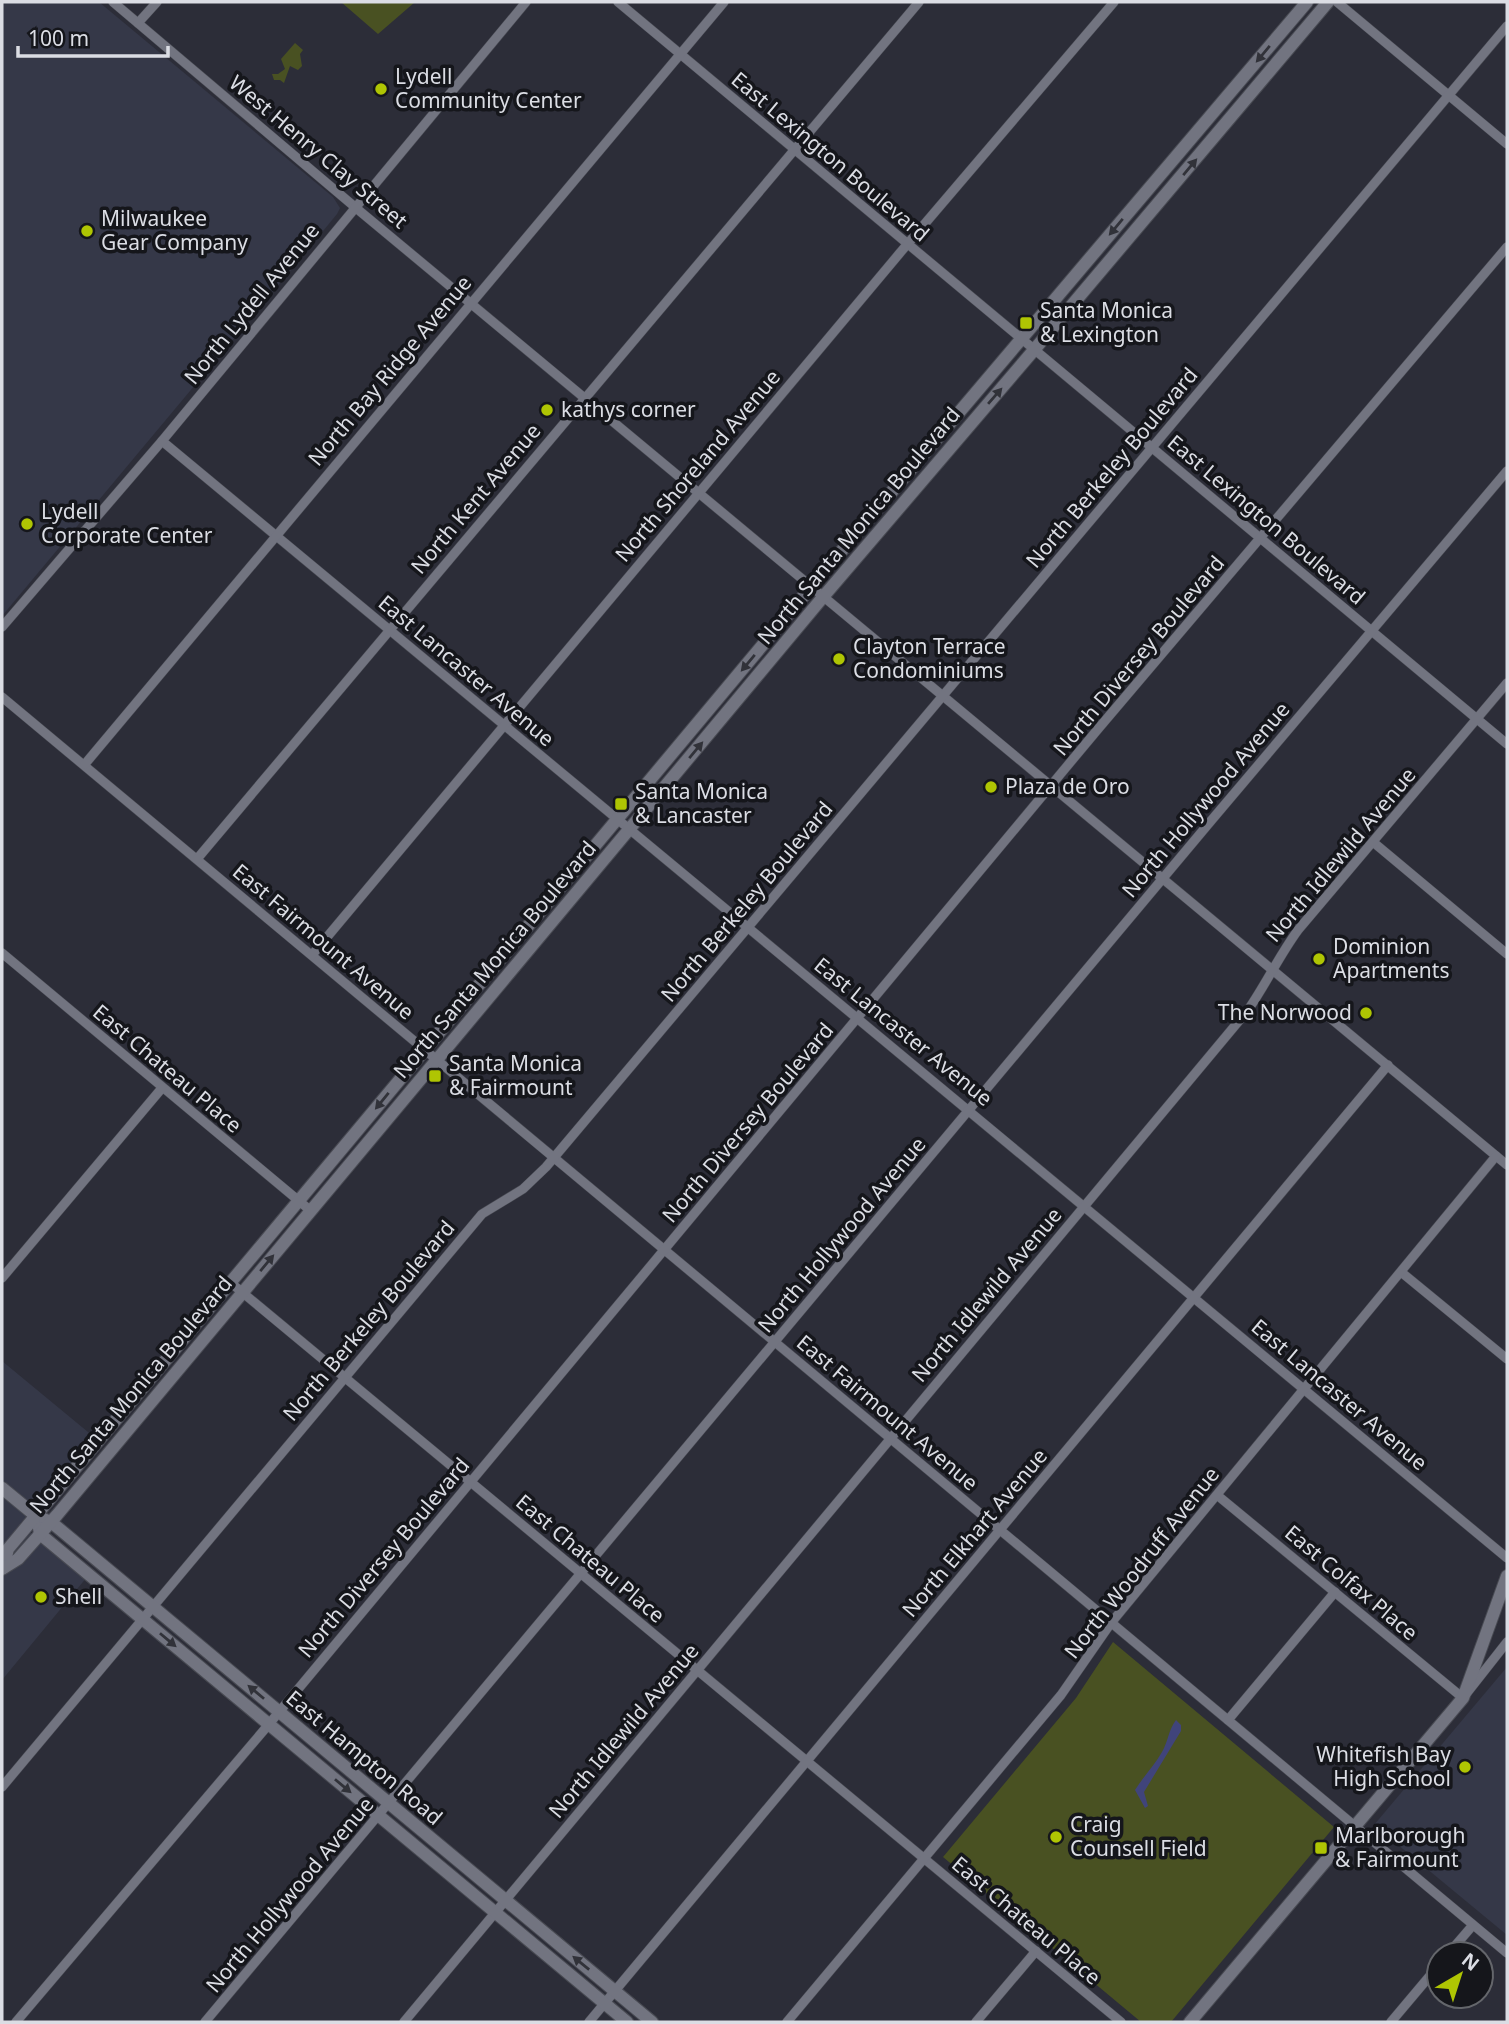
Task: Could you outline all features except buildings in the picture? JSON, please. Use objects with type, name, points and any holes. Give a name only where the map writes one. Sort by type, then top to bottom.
[{"type":"street","name":"West Henry Clay Street","points":[[113,2],[354,207],[1507,1165]]},
{"type":"street","points":[[138,23],[157,2]]},
{"type":"street","name":"North Lydell Avenue","points":[[2,626],[162,441],[526,2]]},
{"type":"street","name":"East Lexington Boulevard","points":[[618,2],[1507,744]]},
{"type":"street","name":"North Bay Ridge Avenue","points":[[85,764],[724,2]]},
{"type":"street","name":"North Kent Avenue","points":[[197,859],[919,2]]},
{"type":"street","name":"North Shoreland Avenue","points":[[312,954],[907,244],[1114,2]]},
{"type":"street","name":"North Santa Monica Boulevard","points":[[2,1569],[8,1549],[811,587],[1307,2]]},
{"type":"street","name":"North Santa Monica Boulevard","points":[[2,1569],[18,1559],[51,1522],[822,597],[1328,2]]},
{"type":"street","points":[[1337,2],[1507,144]]},
{"type":"street","name":"North Berkeley Boulevard","points":[[2,1787],[482,1214],[523,1189],[554,1159],[1507,26]]},
{"type":"street","name":"North Diversey Boulevard","points":[[16,2022],[269,1724],[1051,786],[1507,247]]},
{"type":"street","name":"East Lancaster Avenue","points":[[162,441],[748,929],[970,1109],[1507,1558]]},
{"type":"street","name":"North Hollywood Avenue","points":[[205,2022],[1507,471]]},
{"type":"street","name":"North Idlewild Avenue","points":[[404,2022],[1248,1010],[1278,958],[1298,930],[1507,683]]},
{"type":"street","name":"East Fairmount Avenue","points":[[2,696],[1507,1953]]},
{"type":"street","points":[[1373,842],[1507,954]]},
{"type":"street","name":"East Chateau Place","points":[[2,953],[311,1210]]},
{"type":"street","name":"North Elkhart Avenue","points":[[589,2022],[1388,1065]]},
{"type":"street","points":[[2,1278],[162,1088]]},
{"type":"street","name":"North Woodruff Avenue","points":[[787,2022],[1061,1695],[1111,1623],[1496,1156]]},
{"type":"street","points":[[1401,1272],[1507,1359]]},
{"type":"street","name":"East Chateau Place","points":[[231,1283],[1121,2022]]},
{"type":"street","name":"East Hampton Road","points":[[2,1488],[36,1516],[51,1522],[652,2022]]},
{"type":"street","name":"East Colfax Place","points":[[1217,1495],[1463,1698]]},
{"type":"street","points":[[36,1516],[40,1534]]},
{"type":"street","name":"East Hampton Road","points":[[40,1534],[627,2022]]},
{"type":"street","points":[[78,1566],[88,1553]]},
{"type":"street","points":[[1463,1698],[1507,1576]]},
{"type":"street","points":[[1228,1720],[1335,1592]]},
{"type":"street","points":[[1190,2022],[1507,1642]]},
{"type":"street","points":[[1460,1940],[1472,1925]]},
{"type":"street","points":[[976,2022],[1036,1951]]},
{"type":"street","points":[[1391,2022],[1425,1982]]},
{"type":"shaded area","points":[[2,2],[99,2],[333,197],[340,208],[2,616]]},
{"type":"shaded area","points":[[2,1361],[94,1437],[20,1524],[87,1577],[2,1680]]},
{"type":"shaded area","name":"Whitefish Bay High School","points":[[1507,1667],[1507,1935],[1374,1825]]},
{"type":"green space","points":[[341,2],[415,2],[378,34]]},
{"type":"green space","points":[[295,43],[303,50],[300,54],[302,66],[298,70],[290,66],[284,83],[274,80],[272,74],[278,74],[285,69],[281,59]]},
{"type":"green space","points":[[1113,1642],[1334,1827],[1171,2022],[1141,2022],[943,1857],[1076,1698]]},
{"type":"water","points":[[1176,1720],[1181,1725],[1181,1731],[1144,1792],[1148,1806],[1145,1808],[1135,1790],[1162,1752]]},
{"type":"place","name":"Lydell Community Center","points":[[381,89]]},
{"type":"place","name":"Milwaukee Gear Company","points":[[87,231]]},
{"type":"place","name":"Santa Monica & Lexington","points":[[1026,323]]},
{"type":"place","name":"kathys corner","points":[[547,410]]},
{"type":"place","name":"Lydell Corporate Center","points":[[27,524]]},
{"type":"place","name":"Clayton Terrace Condominiums","points":[[839,659]]},
{"type":"place","name":"Plaza de Oro","points":[[991,787]]},
{"type":"place","name":"Santa Monica & Lancaster","points":[[621,804]]},
{"type":"place","name":"Dominion Apartments","points":[[1319,959]]},
{"type":"place","name":"The Norwood","points":[[1366,1013]]},
{"type":"place","name":"Santa Monica & Fairmount","points":[[435,1076]]},
{"type":"place","name":"Shell","points":[[41,1597]]},
{"type":"place","name":"Whitefish Bay High School","points":[[1465,1767]]},
{"type":"place","name":"Craig Counsell Field","points":[[1056,1837]]},
{"type":"place","name":"Marlborough & Fairmount","points":[[1321,1848]]}]
